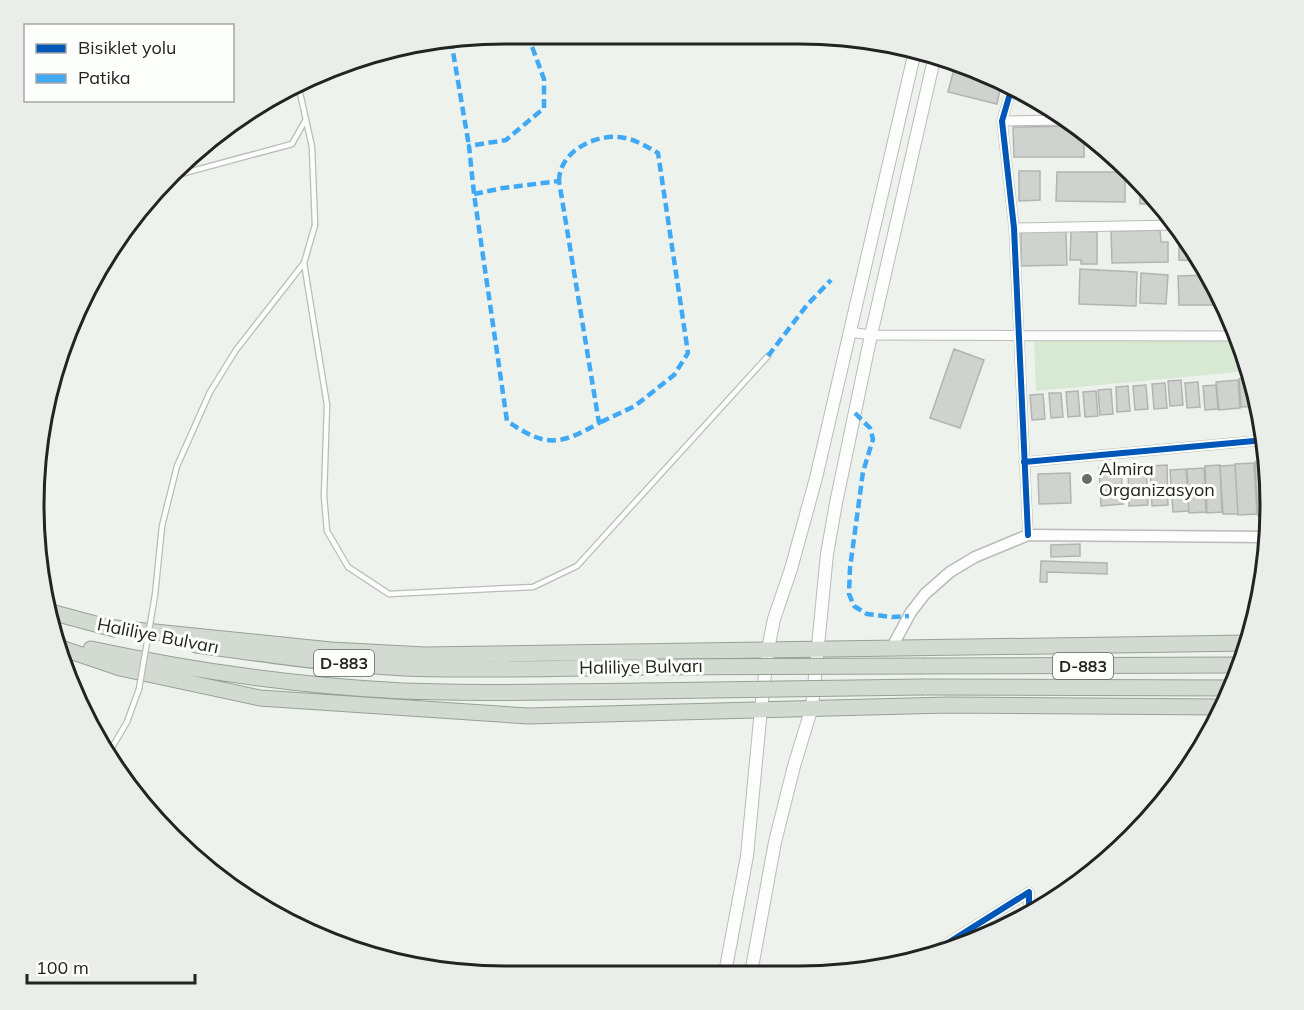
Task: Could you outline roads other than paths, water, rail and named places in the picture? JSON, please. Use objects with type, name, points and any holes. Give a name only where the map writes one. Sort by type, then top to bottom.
[{"type":"highway","name":"Haliliye Bulvarı","points":[[56,614],[106,627],[183,643],[296,658],[402,668],[499,670],[645,667],[1231,665]]},
{"type":"highway","points":[[106,627],[331,650],[424,655],[1239,643]]},
{"type":"highway","name":"Haliliye Bulvarı","points":[[65,644],[175,667],[300,683],[400,690],[498,693],[924,687],[1222,688]]},
{"type":"highway","points":[[67,650],[120,668],[260,698],[528,716],[948,705],[1214,707]]},
{"type":"main road","points":[[726,966],[747,856],[761,710],[774,619],[791,569],[816,478],[913,58]]},
{"type":"main road","points":[[752,966],[775,842],[812,707],[829,544],[871,335],[933,64]]},
{"type":"street","points":[[1010,94],[1002,122],[1014,228],[1017,335],[1028,535]]},
{"type":"street","points":[[1002,122],[1054,120]]},
{"type":"street","points":[[1014,228],[1166,225]]},
{"type":"street","points":[[850,332],[871,335],[1228,336]]},
{"type":"street","points":[[1024,462],[1256,441]]},
{"type":"street","points":[[892,647],[911,612],[925,594],[950,572],[975,557],[1028,535],[1260,537]]},
{"type":"street","points":[[953,940],[1029,892],[1029,906]]},
{"type":"lane","points":[[112,747],[127,722],[139,689],[155,595],[162,526],[177,466],[210,392],[236,350],[304,263],[315,225],[312,147],[300,92]]},
{"type":"lane","points":[[186,173],[292,144],[306,119]]},
{"type":"lane","points":[[304,263],[327,405],[324,496],[327,531],[348,567],[389,594],[533,587],[577,566],[768,356]]},
{"type":"place","name":"Almira Organizasyon","points":[[1087,479]]}]
